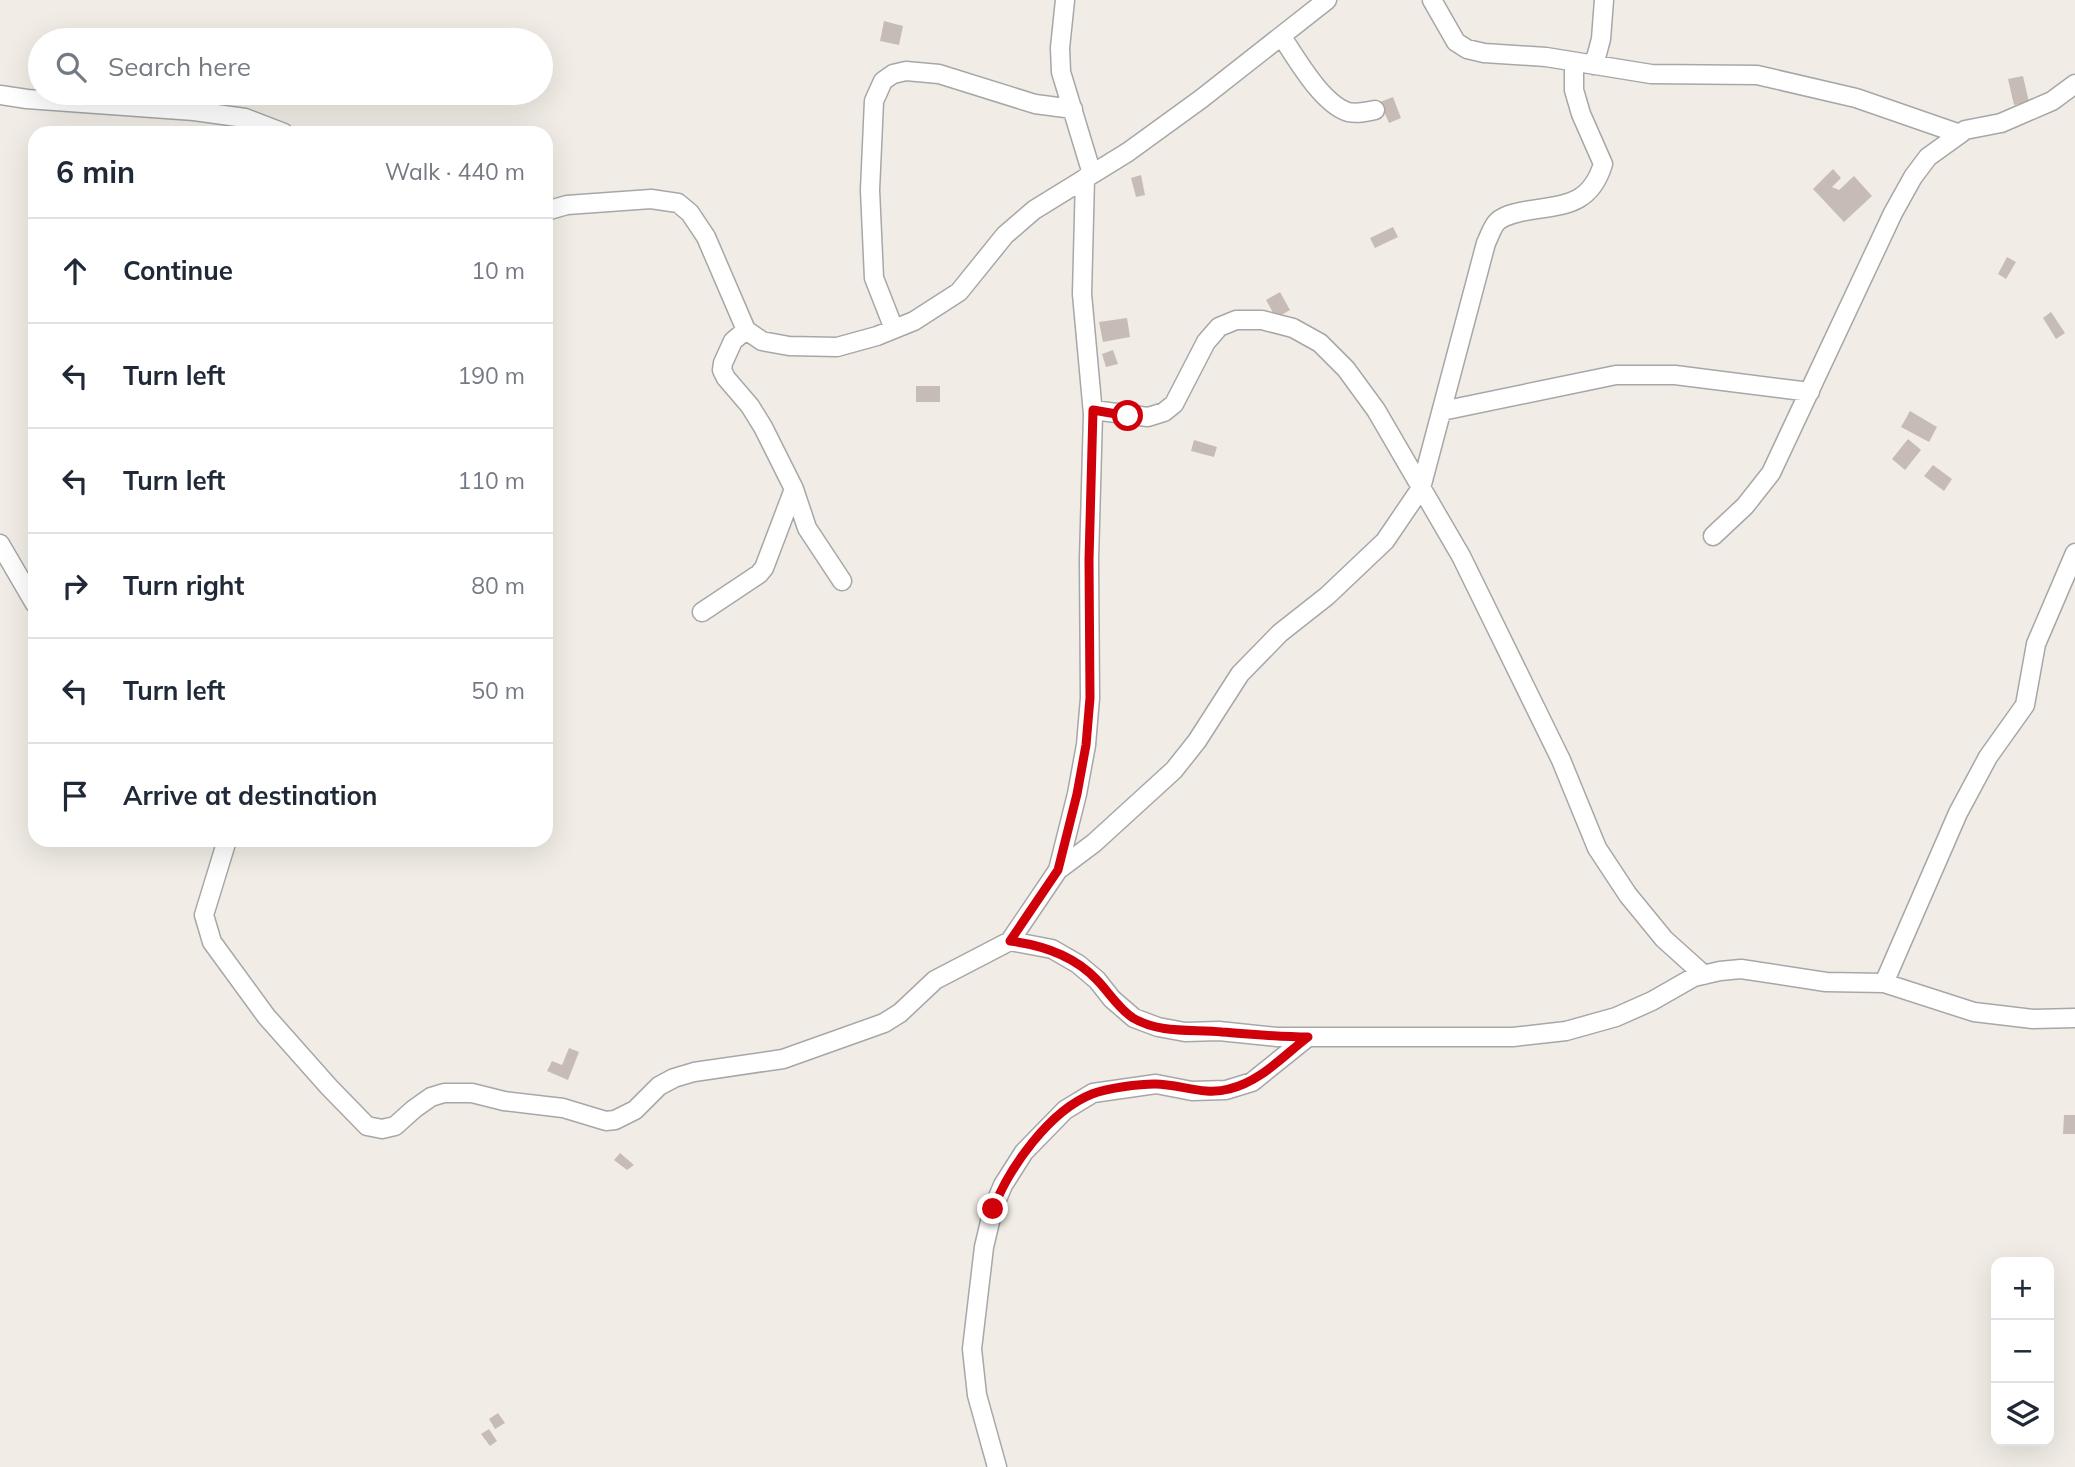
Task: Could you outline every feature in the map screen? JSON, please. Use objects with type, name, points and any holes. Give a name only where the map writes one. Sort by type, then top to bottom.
[{"type":"street","points":[[1058,870],[1077,794],[1090,710],[1089,560],[1093,410],[1082,295],[1089,176],[1061,72],[1060,48],[1065,0]]},
{"type":"street","points":[[553,209],[567,205],[651,199],[678,204],[691,213],[706,237],[746,330],[762,341],[789,346],[837,347],[914,321],[959,292],[1005,235],[1034,210],[1128,152],[1327,0]]},
{"type":"street","points":[[1432,0],[1456,42],[1467,49],[1483,53],[1546,57],[1651,74],[1757,75],[1856,98],[1960,134]]},
{"type":"street","points":[[1594,65],[1601,39],[1605,0]]},
{"type":"street","points":[[1282,37],[1310,77],[1334,104],[1345,111],[1359,113],[1375,110]]},
{"type":"street","points":[[225,847],[204,915],[212,942],[266,1016],[367,1126],[382,1129],[395,1126],[414,1108],[431,1097],[444,1093],[472,1093],[518,1103],[562,1108],[606,1121],[615,1121],[635,1110],[660,1086],[674,1078],[694,1072],[783,1059],[884,1023],[900,1013],[936,980],[1010,941],[1058,870],[1094,842],[1174,770],[1197,741],[1240,674],[1280,633],[1327,596],[1385,541],[1421,488],[1460,332],[1486,243],[1496,222],[1510,214],[1555,207],[1579,199],[1597,182],[1603,164],[1581,114],[1574,90],[1574,62]]},
{"type":"street","points":[[894,329],[874,278],[871,214],[874,101],[883,81],[893,74],[906,71],[939,74],[1034,104],[1073,109]]},
{"type":"street","points":[[1713,536],[1745,506],[1770,473],[1893,213],[1913,177],[1928,157],[1965,130],[2001,124],[2052,102],[2075,84]]},
{"type":"street","points":[[0,95],[28,99]]},
{"type":"street","points":[[129,105],[219,114],[245,118],[266,126]]},
{"type":"street","points":[[1093,410],[1147,417],[1164,412],[1174,404],[1206,342],[1219,327],[1236,320],[1262,320],[1293,328],[1320,343],[1346,369],[1376,410],[1461,556],[1561,760],[1597,848],[1628,895],[1664,939],[1704,975]]},
{"type":"street","points":[[746,330],[733,341],[723,363],[726,378],[750,405],[763,427],[793,489],[807,528],[842,581]]},
{"type":"street","points":[[1442,411],[1616,375],[1675,375],[1810,392]]},
{"type":"street","points":[[702,612],[764,568],[793,489]]},
{"type":"street","points":[[0,544],[28,592]]},
{"type":"street","points":[[1884,983],[1958,813],[1988,757],[2025,705],[2036,644],[2075,553]]},
{"type":"street","points":[[1010,941],[1052,949],[1078,964],[1134,1018],[1158,1027],[1185,1032],[1219,1031],[1278,1037],[1513,1037],[1566,1031],[1616,1017],[1652,1001],[1693,977],[1741,969],[1826,982],[1884,983],[1975,1012],[2033,1019],[2075,1018]]},
{"type":"street","points":[[997,1467],[977,1395],[972,1349],[984,1247],[993,1209],[1003,1185],[1024,1152],[1065,1110],[1093,1093],[1156,1084],[1192,1091],[1226,1090],[1252,1082],[1308,1037]]},
{"type":"building","points":[[884,21],[903,26],[899,45],[880,41]]},
{"type":"building","points":[[2023,76],[2029,102],[2014,105],[2008,79]]},
{"type":"building","points":[[1393,97],[1401,118],[1389,123],[1380,102]]},
{"type":"building","points":[[1833,169],[1841,178],[1832,187],[1839,190],[1854,176],[1872,196],[1844,222],[1813,189]]},
{"type":"building","points":[[1141,175],[1145,195],[1136,197],[1131,178]]},
{"type":"building","points":[[1393,227],[1398,237],[1375,248],[1370,238]]},
{"type":"building","points":[[2007,257],[2016,262],[2006,279],[1998,274]]},
{"type":"building","points":[[1280,292],[1290,310],[1276,318],[1266,300]]},
{"type":"building","points":[[2051,312],[2065,333],[2056,339],[2043,318]]},
{"type":"building","points":[[1127,318],[1130,337],[1103,342],[1099,322]]},
{"type":"building","points":[[1113,350],[1118,364],[1106,367],[1102,354]]},
{"type":"building","points":[[916,386],[940,386],[940,402],[916,402]]},
{"type":"building","points":[[1910,411],[1937,427],[1929,442],[1901,427]]},
{"type":"building","points":[[1908,439],[1921,450],[1905,470],[1892,459]]},
{"type":"building","points":[[1194,440],[1217,447],[1214,457],[1191,451]]},
{"type":"building","points":[[1933,465],[1952,479],[1944,491],[1924,476]]},
{"type":"building","points":[[569,1048],[579,1052],[568,1080],[547,1071],[552,1061],[562,1065]]},
{"type":"building","points":[[2064,1115],[2075,1115],[2075,1134],[2063,1134]]},
{"type":"building","points":[[620,1153],[634,1165],[627,1170],[614,1160]]},
{"type":"building","points":[[498,1413],[505,1423],[495,1429],[489,1419]]},
{"type":"building","points":[[489,1429],[497,1441],[490,1446],[481,1434]]},
{"type":"route","points":[[993,1209],[1003,1185],[1024,1152],[1065,1110],[1093,1093],[1156,1084],[1192,1091],[1226,1090],[1252,1082],[1308,1037],[1219,1031],[1185,1032],[1158,1027],[1134,1018],[1078,964],[1052,949],[1010,941],[1058,870],[1086,745],[1090,698],[1089,560],[1093,410],[1128,416]]}]
